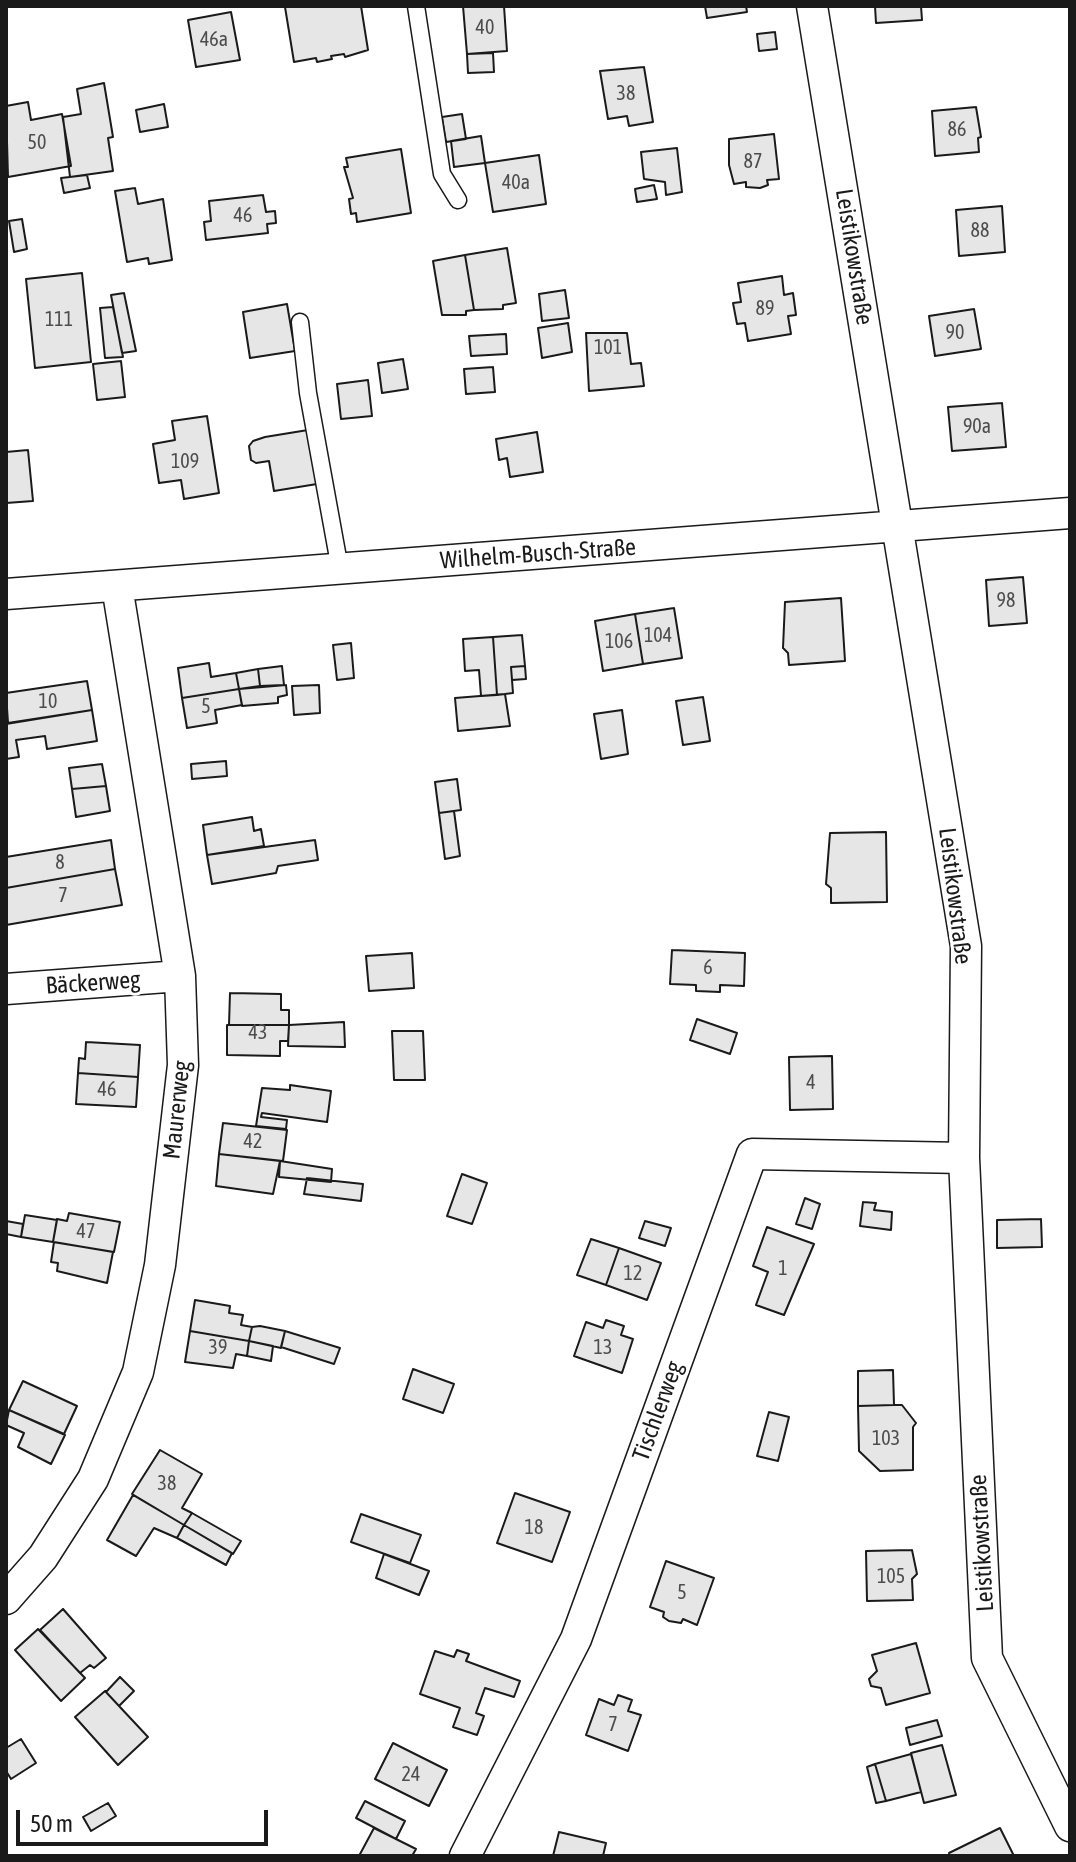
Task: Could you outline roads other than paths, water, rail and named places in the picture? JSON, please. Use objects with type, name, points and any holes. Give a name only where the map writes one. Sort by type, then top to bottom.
[{"type":"street","name":"Leistikowstraße","points":[[812,6],[966,946],[964,1158],[987,1658],[1070,1826]]},
{"type":"street","name":"Wilhelm-Busch-Straße","points":[[6,594],[1070,513]]},
{"type":"street","name":"Maurerweg","points":[[6,1599],[43,1557],[93,1479],[138,1372],[160,1265],[183,1065],[180,976],[117,586]]},
{"type":"street","name":"Bäckerweg","points":[[6,989],[180,976]]},
{"type":"street","name":"Tischlerweg","points":[[465,1856],[576,1639],[752,1154],[964,1158]]},
{"type":"lane","points":[[416,6],[442,174],[458,200]]},
{"type":"lane","points":[[300,322],[311,409],[340,569]]}]
